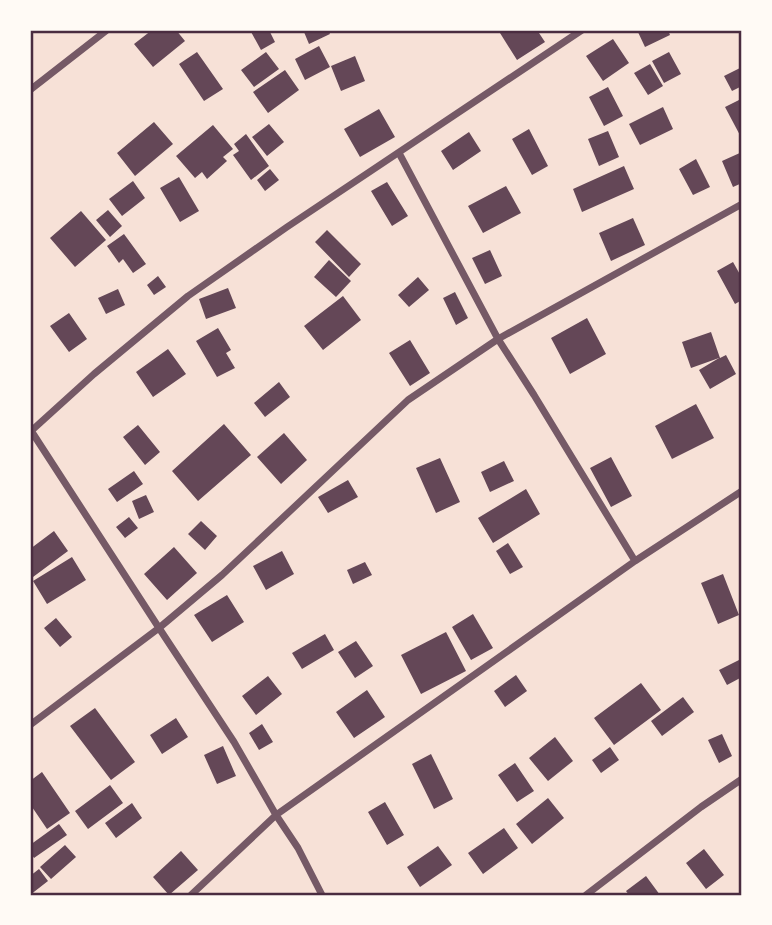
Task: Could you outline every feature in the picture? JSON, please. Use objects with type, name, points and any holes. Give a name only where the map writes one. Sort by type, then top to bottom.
[{"type":"street","points":[[30,90],[107,30]]},
{"type":"street","points":[[323,895],[234,742],[30,431],[188,296],[582,30]]},
{"type":"street","points":[[399,153],[498,339],[635,561]]},
{"type":"street","points":[[30,725],[159,628],[222,575],[408,400],[498,339],[742,204]]},
{"type":"street","points":[[191,895],[276,815],[635,561],[742,491]]},
{"type":"street","points":[[586,895],[742,779]]},
{"type":"building","points":[[152,30],[176,30],[185,41],[153,67],[134,44]]},
{"type":"building","points":[[250,30],[269,30],[275,42],[261,50]]},
{"type":"building","points":[[328,30],[330,34],[309,44],[304,32]]},
{"type":"building","points":[[506,30],[537,30],[545,42],[517,60],[500,33]]},
{"type":"building","points":[[637,30],[668,30],[670,35],[645,47]]},
{"type":"building","points":[[613,39],[629,63],[603,81],[586,56]]},
{"type":"building","points":[[319,46],[330,67],[305,80],[295,59]]},
{"type":"building","points":[[197,52],[223,89],[204,101],[179,64]]},
{"type":"building","points":[[266,52],[279,69],[254,87],[241,70]]},
{"type":"building","points":[[669,52],[681,74],[664,83],[652,61]]},
{"type":"building","points":[[355,56],[365,81],[341,91],[331,66]]},
{"type":"building","points":[[650,64],[663,86],[648,95],[634,73]]},
{"type":"building","points":[[742,67],[742,86],[732,91],[724,76]]},
{"type":"building","points":[[285,70],[299,90],[268,113],[253,92]]},
{"type":"building","points":[[608,87],[623,116],[604,126],[589,97]]},
{"type":"building","points":[[739,100],[742,106],[742,139],[725,107]]},
{"type":"building","points":[[663,107],[673,129],[640,145],[629,124]]},
{"type":"building","points":[[379,109],[395,137],[360,157],[344,129]]},
{"type":"building","points":[[154,122],[173,144],[135,176],[117,153]]},
{"type":"building","points":[[269,124],[284,142],[267,156],[252,137]]},
{"type":"building","points":[[213,125],[233,149],[223,157],[227,161],[207,179],[202,172],[195,178],[176,156]]},
{"type":"building","points":[[529,129],[548,166],[532,175],[512,139]]},
{"type":"building","points":[[608,131],[619,157],[599,166],[588,139]]},
{"type":"building","points":[[469,132],[481,151],[453,170],[441,151]]},
{"type":"building","points":[[246,134],[269,166],[251,180],[233,155],[239,151],[234,144]]},
{"type":"building","points":[[742,152],[742,183],[733,187],[722,161]]},
{"type":"building","points":[[696,159],[710,187],[693,195],[679,169]]},
{"type":"building","points":[[624,166],[634,189],[582,212],[573,189]]},
{"type":"building","points":[[270,169],[279,180],[265,191],[257,180]]},
{"type":"building","points":[[179,177],[199,211],[180,222],[160,188]]},
{"type":"building","points":[[133,181],[145,198],[122,216],[109,199]]},
{"type":"building","points":[[387,182],[408,216],[392,226],[371,191]]},
{"type":"building","points":[[506,186],[521,213],[483,233],[468,206]]},
{"type":"building","points":[[108,210],[122,226],[110,237],[96,220]]},
{"type":"building","points":[[81,211],[106,240],[75,267],[50,238]]},
{"type":"building","points":[[633,218],[645,245],[611,261],[599,233]]},
{"type":"building","points":[[327,230],[361,264],[349,277],[315,242]]},
{"type":"building","points":[[124,234],[146,264],[133,273],[123,259],[119,263],[107,246]]},
{"type":"building","points":[[490,250],[502,276],[485,284],[472,258]]},
{"type":"building","points":[[329,260],[351,281],[336,297],[314,277]]},
{"type":"building","points":[[733,262],[742,278],[742,300],[735,304],[717,271]]},
{"type":"building","points":[[158,276],[166,287],[154,295],[147,285]]},
{"type":"building","points":[[418,277],[429,290],[409,307],[398,295]]},
{"type":"building","points":[[228,288],[236,308],[206,319],[199,299]]},
{"type":"building","points":[[118,289],[125,305],[106,314],[98,298]]},
{"type":"building","points":[[455,292],[468,318],[456,325],[443,298]]},
{"type":"building","points":[[343,296],[361,320],[323,350],[304,326]]},
{"type":"building","points":[[69,313],[87,339],[69,352],[50,326]]},
{"type":"building","points":[[587,318],[606,354],[570,374],[551,338]]},
{"type":"building","points":[[218,328],[231,350],[226,353],[235,368],[217,377],[196,341]]},
{"type":"building","points":[[711,332],[720,358],[726,355],[736,374],[710,389],[699,370],[719,358],[691,368],[682,342]]},
{"type":"building","points":[[410,340],[430,373],[410,386],[389,353]]},
{"type":"building","points":[[168,349],[186,374],[153,397],[136,372]]},
{"type":"building","points":[[279,382],[290,397],[265,417],[254,403]]},
{"type":"building","points":[[696,404],[714,438],[672,459],[655,426]]},
{"type":"building","points":[[224,424],[251,455],[198,501],[172,471]]},
{"type":"building","points":[[138,425],[160,452],[145,465],[123,437]]},
{"type":"building","points":[[284,433],[307,460],[281,484],[257,457]]},
{"type":"building","points":[[611,457],[632,496],[611,507],[590,468]]},
{"type":"building","points":[[440,458],[460,502],[436,513],[416,468]]},
{"type":"building","points":[[504,461],[514,481],[490,492],[481,472]]},
{"type":"building","points":[[134,471],[143,484],[117,502],[108,489]]},
{"type":"building","points":[[348,480],[358,497],[328,513],[318,497]]},
{"type":"building","points":[[526,489],[540,514],[493,543],[478,518]]},
{"type":"building","points":[[146,495],[154,512],[139,519],[132,501]]},
{"type":"building","points":[[129,517],[138,528],[125,538],[116,527]]},
{"type":"building","points":[[201,521],[217,536],[205,550],[188,534]]},
{"type":"building","points":[[54,531],[68,551],[33,577],[30,573],[30,549]]},
{"type":"building","points":[[508,543],[523,567],[510,574],[496,551]]},
{"type":"building","points":[[174,547],[197,573],[167,600],[144,574]]},
{"type":"building","points":[[282,551],[294,574],[266,590],[253,566]]},
{"type":"building","points":[[72,557],[86,580],[47,604],[33,581]]},
{"type":"building","points":[[365,562],[372,575],[353,584],[347,570]]},
{"type":"building","points":[[723,574],[739,615],[718,624],[701,583]]},
{"type":"building","points":[[227,595],[244,622],[212,642],[194,615]]},
{"type":"building","points":[[473,614],[493,648],[471,660],[452,627]]},
{"type":"building","points":[[56,618],[72,637],[60,647],[44,628]]},
{"type":"building","points":[[446,632],[466,671],[421,694],[401,655]]},
{"type":"building","points":[[325,634],[334,650],[302,669],[292,653]]},
{"type":"building","points":[[356,641],[373,666],[355,678],[338,652]]},
{"type":"building","points":[[741,659],[742,677],[727,685],[719,670]]},
{"type":"building","points":[[516,675],[527,691],[505,707],[494,691]]},
{"type":"building","points":[[268,676],[282,694],[256,715],[242,696]]},
{"type":"building","points":[[641,683],[661,710],[614,745],[594,718]]},
{"type":"building","points":[[367,690],[385,717],[354,738],[336,712]]},
{"type":"building","points":[[683,697],[694,712],[662,736],[651,721]]},
{"type":"building","points":[[95,708],[135,762],[111,780],[70,726]]},
{"type":"building","points":[[176,718],[188,737],[162,754],[150,735]]},
{"type":"building","points":[[262,724],[273,742],[259,750],[249,733]]},
{"type":"building","points":[[722,734],[732,756],[719,763],[708,740]]},
{"type":"building","points":[[555,737],[573,761],[548,781],[529,758]]},
{"type":"building","points":[[223,746],[236,776],[217,784],[204,755]]},
{"type":"building","points":[[610,747],[619,760],[601,773],[592,760]]},
{"type":"building","points":[[431,754],[453,799],[434,809],[412,764]]},
{"type":"building","points":[[515,763],[534,791],[517,802],[498,775]]},
{"type":"building","points":[[42,772],[70,813],[47,829],[30,804],[30,781]]},
{"type":"building","points":[[110,785],[123,803],[88,829],[75,811]]},
{"type":"building","points":[[548,798],[564,818],[532,844],[516,824]]},
{"type":"building","points":[[385,802],[404,835],[387,845],[368,812]]},
{"type":"building","points":[[132,803],[142,818],[116,838],[105,823]]},
{"type":"building","points":[[59,824],[67,835],[34,858],[30,845]]},
{"type":"building","points":[[504,828],[518,848],[483,874],[468,853]]},
{"type":"building","points":[[65,845],[76,857],[51,879],[40,867]]},
{"type":"building","points":[[438,846],[452,865],[420,887],[407,867]]},
{"type":"building","points":[[704,849],[724,875],[706,889],[686,863]]},
{"type":"building","points":[[181,851],[198,870],[169,895],[153,877]]},
{"type":"building","points":[[39,869],[48,881],[30,895],[30,876]]},
{"type":"building","points":[[646,876],[660,895],[629,895],[626,891]]}]
